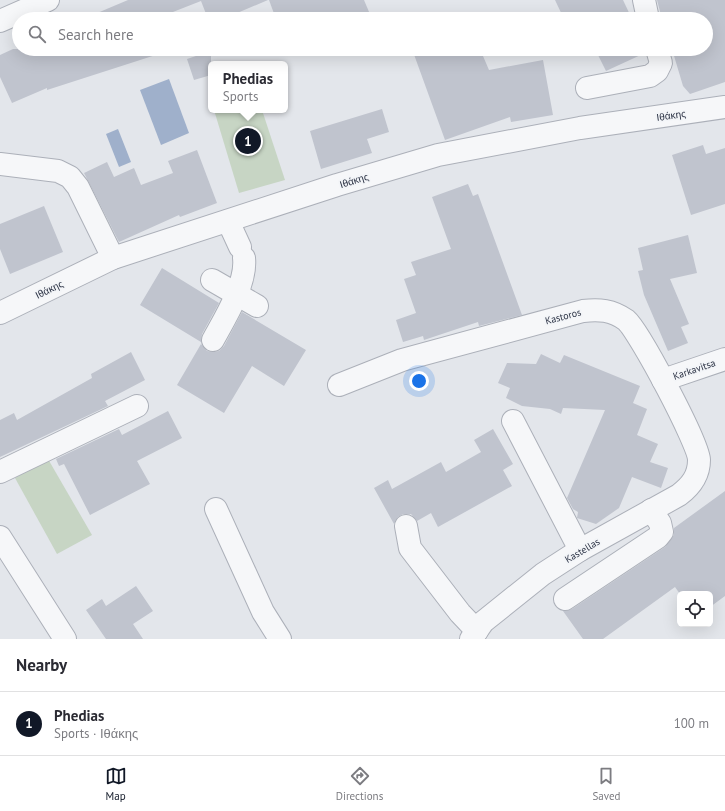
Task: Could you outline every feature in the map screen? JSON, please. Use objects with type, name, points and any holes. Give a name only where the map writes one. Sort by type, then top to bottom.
[{"type":"street","points":[[21,12],[48,0]]},
{"type":"street","points":[[644,0],[647,12]]},
{"type":"street","points":[[0,21],[12,16]]},
{"type":"street","points":[[587,88],[650,76],[657,71],[661,63],[659,56]]},
{"type":"street","name":"Ιθάκης","points":[[0,313],[113,258],[337,185],[438,155],[580,128],[725,107]]},
{"type":"street","points":[[0,164],[58,171],[70,177],[78,187],[113,258]]},
{"type":"street","points":[[212,340],[237,293],[246,266],[242,252],[228,221]]},
{"type":"street","points":[[212,280],[237,293],[257,306]]},
{"type":"street","name":"Kastoros","points":[[339,385],[402,360],[583,311],[599,309],[614,312],[627,321],[663,380],[697,448],[698,470]]},
{"type":"street","name":"Karkavitsa","points":[[663,380],[725,359]]},
{"type":"street","points":[[0,472],[137,406]]},
{"type":"street","points":[[513,421],[580,550]]},
{"type":"street","name":"Kastellas","points":[[474,635],[483,622],[542,574],[580,550],[688,488],[694,480],[698,470]]},
{"type":"street","points":[[216,509],[263,612],[280,639]]},
{"type":"street","points":[[565,599],[658,537],[662,532],[660,524],[651,510]]},
{"type":"street","points":[[406,526],[410,548],[460,613],[474,635]]},
{"type":"street","points":[[0,537],[65,639]]},
{"type":"green space","points":[[215,113],[263,113],[285,180],[239,193]]},
{"type":"green space","points":[[48,459],[92,535],[57,554],[15,478]]},
{"type":"water","points":[[169,79],[189,133],[161,145],[140,90]]},
{"type":"water","points":[[118,129],[131,162],[119,167],[106,134]]},
{"type":"building","points":[[128,0],[268,0],[240,12],[205,12],[201,1],[173,12],[100,12]]},
{"type":"building","points":[[269,0],[364,0],[369,12],[273,12]]},
{"type":"building","points":[[555,0],[623,0],[629,12],[561,12]]},
{"type":"building","points":[[657,0],[725,0],[725,82],[690,94],[683,86],[674,56],[713,56],[713,12],[660,12]]},
{"type":"building","points":[[12,49],[12,56],[153,56],[47,90],[47,88],[12,103],[0,77],[0,55]]},
{"type":"building","points":[[196,56],[211,56],[211,61],[208,61],[208,76],[194,80],[187,59]]},
{"type":"building","points":[[415,56],[483,56],[489,70],[543,60],[553,115],[511,122],[510,117],[445,140]]},
{"type":"building","points":[[598,56],[638,56],[606,71]]},
{"type":"building","points":[[382,109],[389,132],[367,139],[372,153],[321,169],[310,131]]},
{"type":"building","points":[[703,145],[706,154],[725,148],[725,204],[691,215],[672,155]]},
{"type":"building","points":[[197,150],[217,203],[180,217],[179,215],[119,242],[84,173],[107,162],[114,177],[134,168],[141,185],[173,173],[168,161]]},
{"type":"building","points":[[468,184],[473,196],[478,194],[522,315],[479,326],[478,322],[424,340],[423,336],[403,342],[396,320],[416,313],[404,279],[416,275],[411,262],[451,249],[432,197]]},
{"type":"building","points":[[44,206],[63,252],[10,274],[0,249],[0,224]]},
{"type":"building","points":[[688,235],[697,273],[670,279],[689,324],[681,327],[688,343],[668,351],[644,295],[638,271],[643,270],[638,248]]},
{"type":"building","points":[[162,268],[219,303],[202,334],[201,342],[140,305]]},
{"type":"building","points":[[242,312],[306,350],[284,386],[252,366],[224,413],[177,385],[201,344],[207,351],[219,351],[224,346]]},
{"type":"building","points":[[131,352],[145,380],[105,401],[108,406],[0,457],[0,420],[14,413],[17,420],[92,378],[91,374]]},
{"type":"building","points":[[541,354],[560,363],[564,355],[640,386],[633,403],[647,409],[637,435],[658,444],[650,462],[668,468],[661,488],[632,477],[619,508],[596,524],[577,518],[578,512],[573,509],[567,498],[605,410],[563,408],[561,414],[550,409],[522,406],[506,398],[510,388],[498,383],[507,363],[536,364]]},
{"type":"building","points":[[168,411],[182,438],[137,461],[150,484],[90,515],[64,464],[59,466],[56,459],[119,429],[122,435]]},
{"type":"building","points":[[493,429],[513,464],[503,470],[512,486],[438,527],[431,513],[417,521],[411,514],[403,514],[398,517],[394,524],[374,488],[388,480],[392,489],[441,462],[446,472],[481,452],[474,440]]},
{"type":"building","points":[[725,491],[725,596],[713,605],[713,591],[678,591],[675,587],[603,639],[583,639],[563,611],[572,609],[665,547],[674,535],[674,528]]},
{"type":"building","points":[[136,586],[153,611],[133,624],[143,639],[106,639],[86,610],[102,599],[106,606]]},
{"type":"place","name":"Phedias","points":[[248,141]]}]
